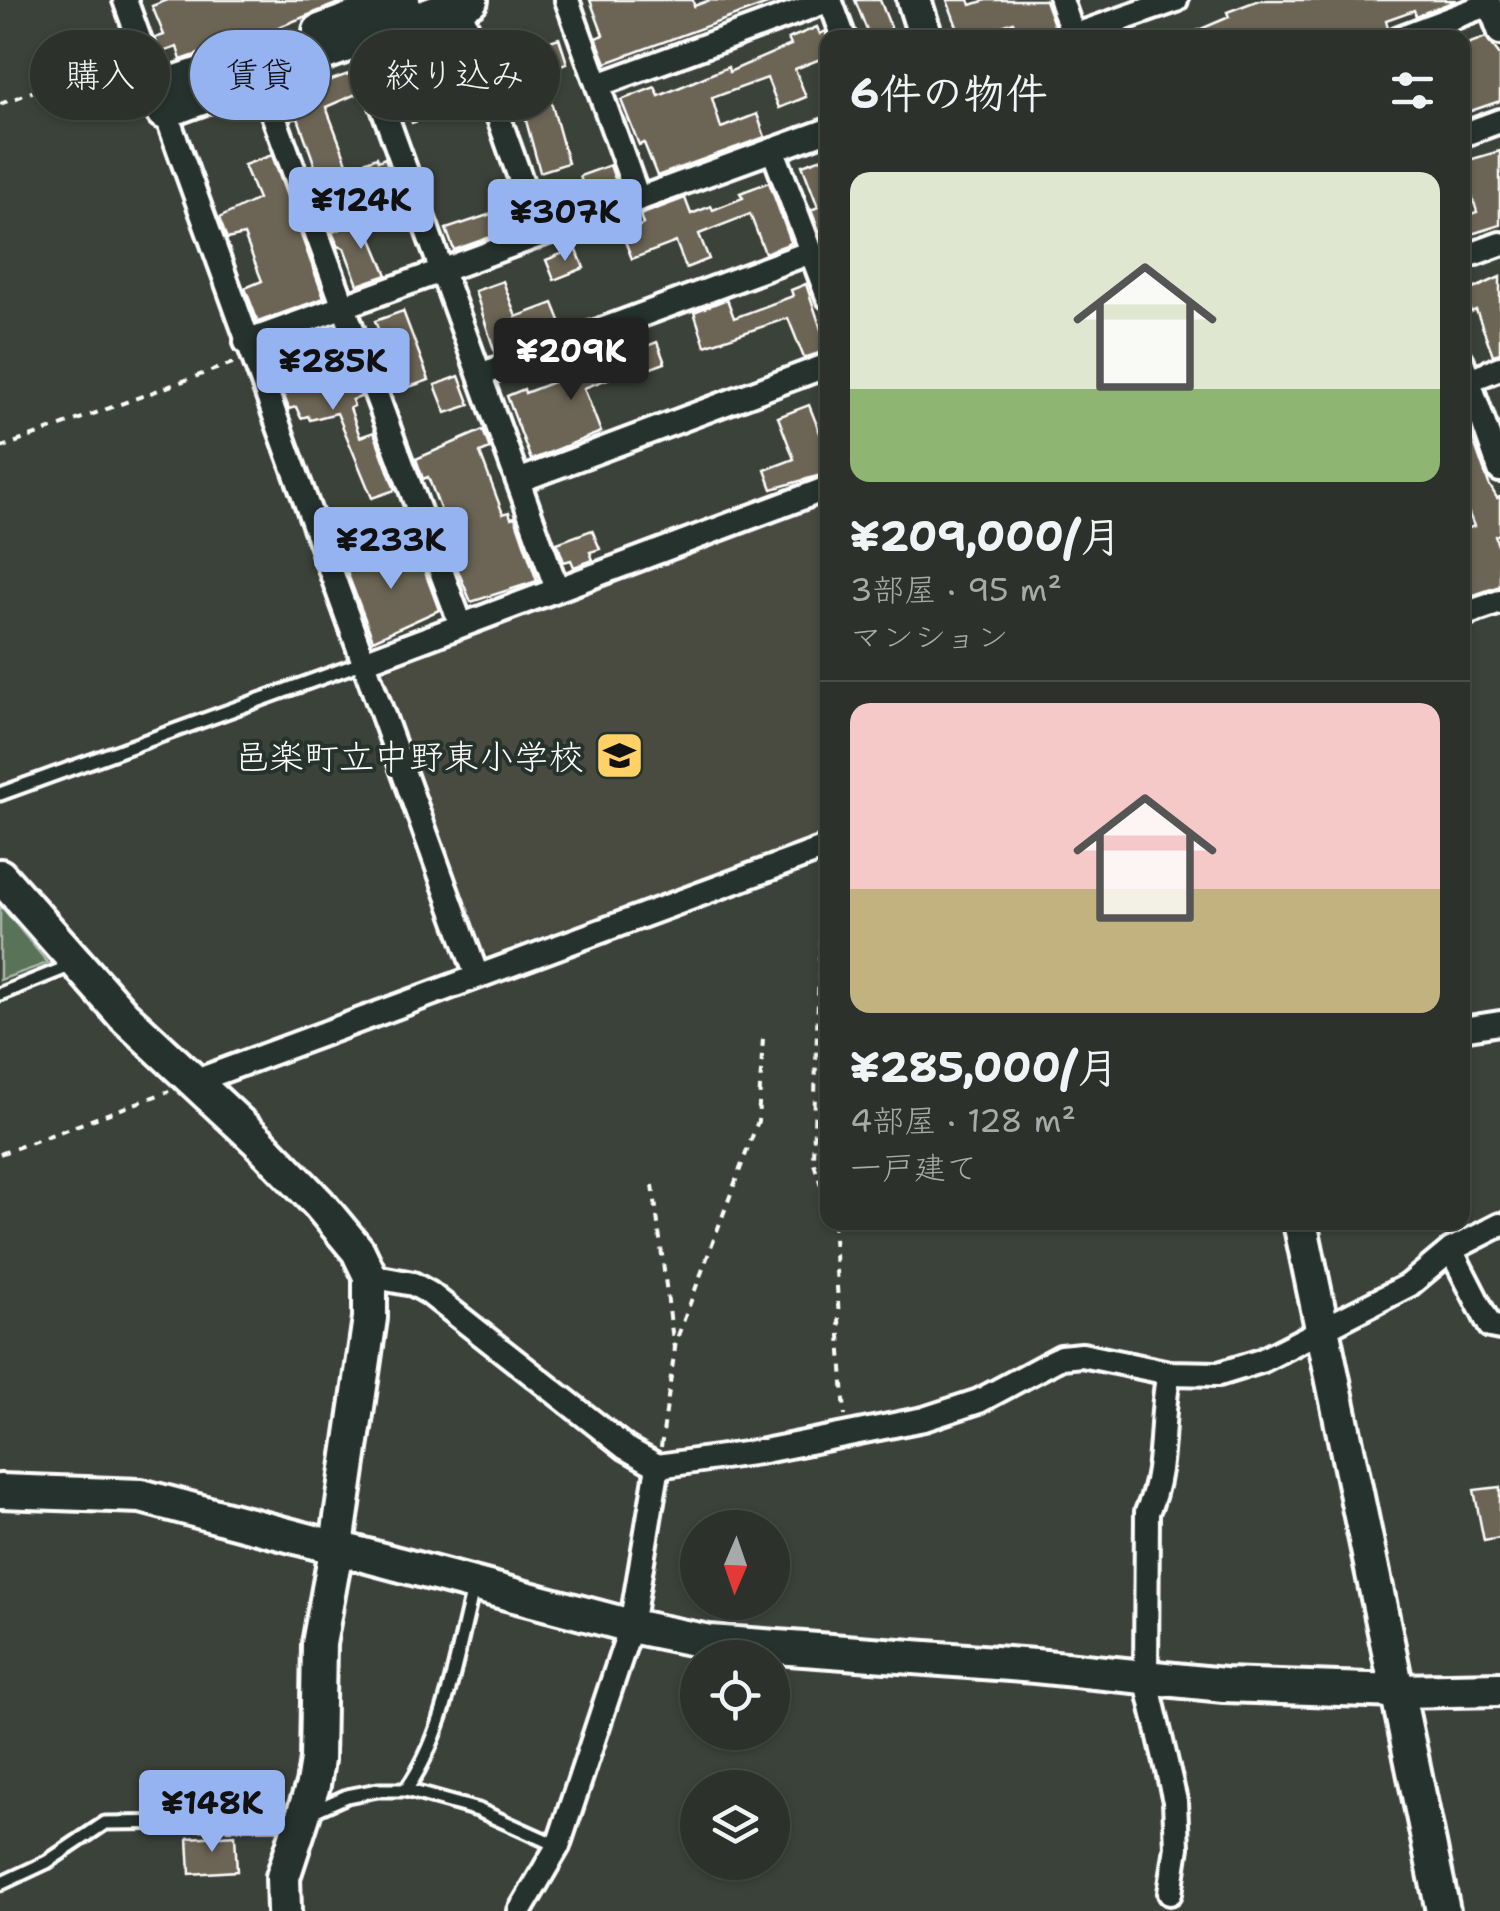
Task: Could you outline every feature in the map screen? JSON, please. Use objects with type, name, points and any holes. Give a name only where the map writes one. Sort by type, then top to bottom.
[{"type":"street","points":[[126,0],[136,30]]},
{"type":"street","points":[[354,30],[403,0]]},
{"type":"street","points":[[567,0],[638,198]]},
{"type":"street","points":[[598,84],[830,0],[841,30]]},
{"type":"street","points":[[914,0],[923,30]]},
{"type":"street","points":[[1060,0],[1069,30]]},
{"type":"street","points":[[1120,30],[1176,0]]},
{"type":"street","points":[[354,30],[462,2],[540,234]]},
{"type":"street","points":[[1419,30],[1489,2],[1500,34]]},
{"type":"street","points":[[167,120],[477,976]]},
{"type":"street","points":[[276,120],[461,626]]},
{"type":"street","points":[[387,120],[558,589]]},
{"type":"street","points":[[1470,131],[1500,121]]},
{"type":"street","points":[[248,349],[344,306],[820,133]]},
{"type":"street","points":[[773,150],[820,276]]},
{"type":"street","points":[[1470,255],[1500,244]]},
{"type":"street","points":[[480,375],[811,252]]},
{"type":"street","points":[[1470,370],[1500,368]]},
{"type":"street","points":[[518,481],[820,369]]},
{"type":"street","points":[[1470,382],[1500,470]]},
{"type":"street","points":[[364,662],[820,491]]},
{"type":"street","points":[[1470,612],[1500,602]]},
{"type":"street","points":[[193,1082],[820,849]]},
{"type":"street","points":[[0,876],[75,964],[319,1204],[358,1251],[370,1276],[370,1318],[337,1545],[318,1644],[317,1760],[284,1877],[284,1911]]},
{"type":"street","points":[[1470,1029],[1500,1023]]},
{"type":"street","points":[[370,1276],[413,1284],[429,1293],[626,1448],[658,1466],[924,1419],[979,1400],[1061,1357],[1082,1355],[1169,1373],[1219,1374],[1262,1362],[1409,1285],[1451,1250],[1500,1225]]},
{"type":"street","points":[[1302,1230],[1443,1911]]},
{"type":"street","points":[[1451,1250],[1490,1326],[1500,1328]]},
{"type":"street","points":[[1169,1373],[1162,1406],[1157,1492],[1147,1512],[1146,1676],[1175,1801],[1176,1847],[1170,1893]]},
{"type":"street","points":[[520,1911],[558,1846],[632,1626],[658,1466]]},
{"type":"street","points":[[0,1491],[140,1496],[632,1626],[709,1642],[1224,1685],[1398,1691],[1500,1689]]},
{"type":"lane","points":[[0,794],[364,662]]},
{"type":"lane","points":[[0,994],[75,964]]},
{"type":"lane","points":[[406,1790],[424,1765],[439,1724],[474,1583]]},
{"type":"lane","points":[[0,1884],[47,1862],[105,1823],[291,1821],[347,1796],[378,1790],[406,1790],[478,1810],[558,1846]]},
{"type":"path","points":[[0,104],[30,93]]},
{"type":"path","points":[[0,448],[248,349]]},
{"type":"path","points":[[820,936],[813,1160],[820,1182]]},
{"type":"path","points":[[658,1466],[674,1352],[752,1142],[762,1094],[764,1038]]},
{"type":"path","points":[[0,1154],[193,1082]]},
{"type":"path","points":[[653,1185],[674,1352]]},
{"type":"path","points":[[833,1230],[846,1435]]},
{"type":"shaded area","name":"邑楽町立中野東小学校","points":[[820,505],[820,835],[492,954],[481,951],[384,680],[387,670]]},
{"type":"green space","points":[[0,905],[48,963],[0,980]]},
{"type":"building","points":[[167,0],[346,0],[271,30],[190,30],[190,57],[181,60],[177,47],[170,49],[170,30],[162,30],[152,6]]},
{"type":"building","points":[[590,0],[693,0],[694,6],[710,0],[770,3],[606,63],[596,38],[603,35]]},
{"type":"building","points":[[855,0],[880,0],[892,30],[867,30]]},
{"type":"building","points":[[947,0],[969,0],[971,5],[986,0],[1045,0],[1056,30],[1016,30],[1013,22],[990,30],[958,30]]},
{"type":"building","points":[[1259,0],[1455,0],[1416,16],[1414,10],[1386,20],[1388,28],[1383,30],[1199,30],[1229,17],[1227,12]]},
{"type":"building","points":[[817,27],[820,34],[820,59],[795,69],[806,97],[779,108],[767,78],[712,98],[721,128],[757,114],[765,137],[657,176],[621,100],[655,87],[659,96],[728,67],[729,72],[791,45],[788,39]]},
{"type":"building","points":[[1486,37],[1500,55],[1500,101],[1470,111],[1470,43]]},
{"type":"building","points":[[560,41],[567,63],[560,65]]},
{"type":"building","points":[[350,73],[350,97],[330,105],[330,80]]},
{"type":"building","points":[[330,118],[349,168],[377,157],[378,161],[385,158],[392,177],[328,202],[299,120]]},
{"type":"building","points":[[526,120],[556,120],[568,163],[540,172]]},
{"type":"building","points":[[1500,151],[1500,225],[1470,234],[1470,214],[1477,212],[1470,189],[1470,160]]},
{"type":"building","points":[[272,155],[324,298],[258,322],[245,288],[262,281],[244,235],[227,239],[219,218],[258,199],[244,165]]},
{"type":"building","points":[[820,159],[820,231],[811,210],[818,207],[802,165]]},
{"type":"building","points":[[610,165],[619,190],[588,201],[580,176]]},
{"type":"building","points":[[769,182],[791,242],[786,245],[765,253],[750,214],[699,234],[709,259],[686,268],[676,242],[632,259],[623,236],[643,224],[640,215],[685,198],[691,214],[711,206],[713,210],[743,198],[740,193]]},
{"type":"building","points":[[512,207],[519,227],[454,250],[446,229]]},
{"type":"building","points":[[364,220],[387,275],[358,285],[344,248],[338,246],[332,232]]},
{"type":"building","points":[[576,248],[584,268],[554,280],[546,260]]},
{"type":"building","points":[[1500,277],[1500,353],[1493,355],[1476,310],[1471,312],[1470,290]]},
{"type":"building","points":[[503,281],[516,317],[553,303],[563,328],[495,353],[475,291]]},
{"type":"building","points":[[806,284],[820,326],[820,353],[804,358],[788,318],[705,346],[694,312],[727,299],[734,318],[793,296],[791,290]]},
{"type":"building","points":[[403,311],[429,380],[401,390],[375,321]]},
{"type":"building","points":[[657,342],[665,363],[635,374],[633,369],[584,388],[601,432],[531,460],[507,396],[524,389],[525,393]]},
{"type":"building","points":[[304,349],[317,383],[343,373],[346,381],[354,378],[361,397],[352,400],[354,406],[350,408],[360,437],[374,432],[395,490],[372,498],[337,413],[310,420],[308,416],[301,418],[296,407],[289,409],[271,361]]},
{"type":"building","points":[[459,376],[470,405],[446,413],[435,385]]},
{"type":"building","points":[[809,405],[820,433],[820,475],[772,489],[765,470],[794,459],[778,417]]},
{"type":"building","points":[[483,430],[490,449],[480,453],[503,514],[509,512],[511,518],[515,517],[537,581],[471,602],[446,542],[451,537],[428,477],[423,479],[416,459]]},
{"type":"building","points":[[1470,431],[1489,484],[1500,497],[1500,534],[1495,536],[1500,552],[1500,586],[1470,596],[1470,528],[1474,526],[1470,516]]},
{"type":"building","points":[[592,530],[600,549],[590,552],[593,560],[574,567],[571,560],[564,562],[557,543]]},
{"type":"building","points":[[363,551],[369,566],[401,554],[403,558],[418,553],[439,610],[373,640],[342,559]]},
{"type":"building","points":[[1500,1487],[1500,1538],[1484,1541],[1474,1490]]},
{"type":"building","points":[[235,1835],[237,1871],[190,1874],[188,1838]]},
{"type":"place","name":"邑楽町立中野東小学校","points":[[619,756]]}]
